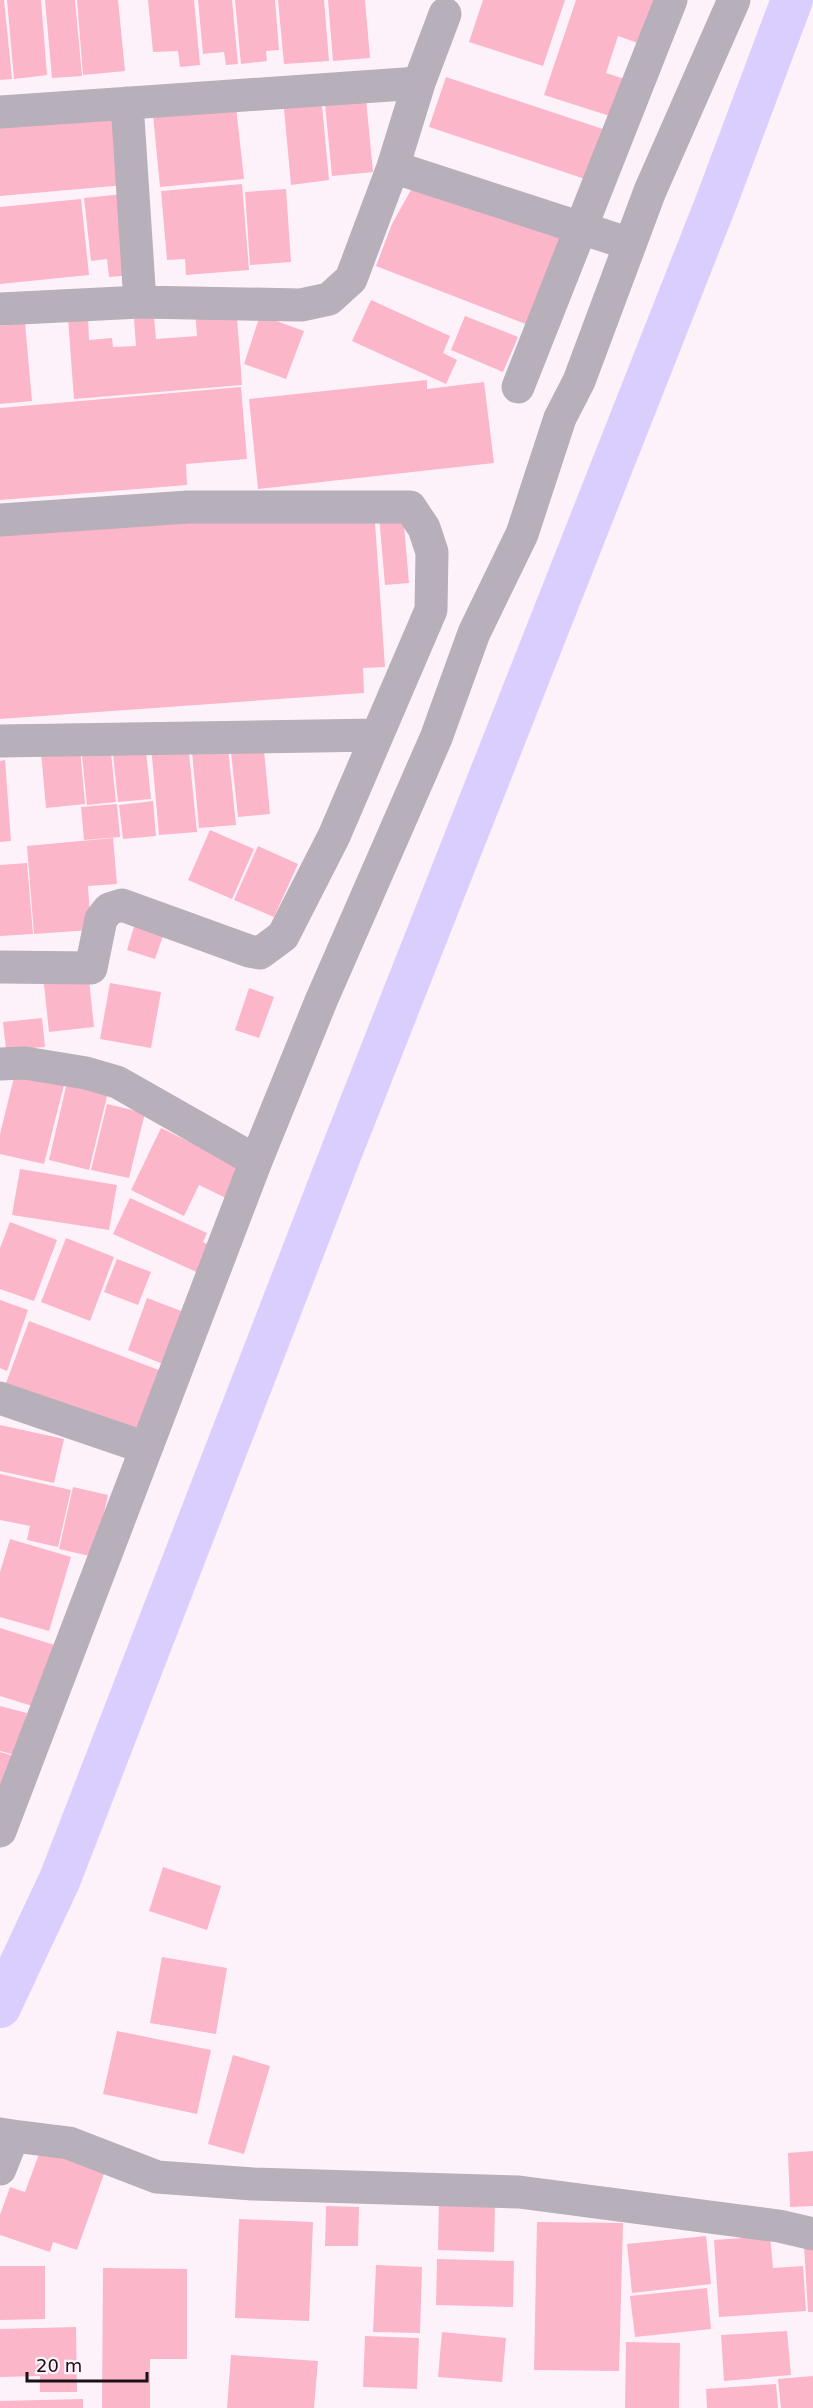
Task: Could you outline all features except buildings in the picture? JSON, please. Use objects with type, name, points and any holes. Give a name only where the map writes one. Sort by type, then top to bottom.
[{"type":"street","points":[[518,387],[671,0]]},
{"type":"street","points":[[0,1831],[256,1161],[321,1001],[436,738],[474,633],[522,534],[560,418],[579,381],[650,191],[734,0]]},
{"type":"street","points":[[0,309],[140,302],[302,305],[329,299],[351,279],[393,167],[419,84],[445,14]]},
{"type":"street","points":[[0,112],[419,84]]},
{"type":"street","points":[[127,102],[140,302]]},
{"type":"street","points":[[393,167],[630,244]]},
{"type":"street","points":[[0,520],[188,507],[410,507],[424,528],[432,552],[431,610],[334,836],[283,936],[260,953],[249,951],[122,905],[109,909],[101,919],[91,968],[0,967]]},
{"type":"street","points":[[431,610],[474,633]]},
{"type":"street","points":[[0,741],[377,735]]},
{"type":"street","points":[[0,1064],[25,1064],[86,1073],[117,1082],[256,1161]]},
{"type":"street","points":[[0,1398],[146,1448]]},
{"type":"street","points":[[0,2169],[6,2135],[69,2143],[157,2177],[253,2184],[519,2192],[779,2226],[813,2234]]},
{"type":"waterway","points":[[0,2007],[60,1879],[341,1153],[717,200],[792,0]]}]
